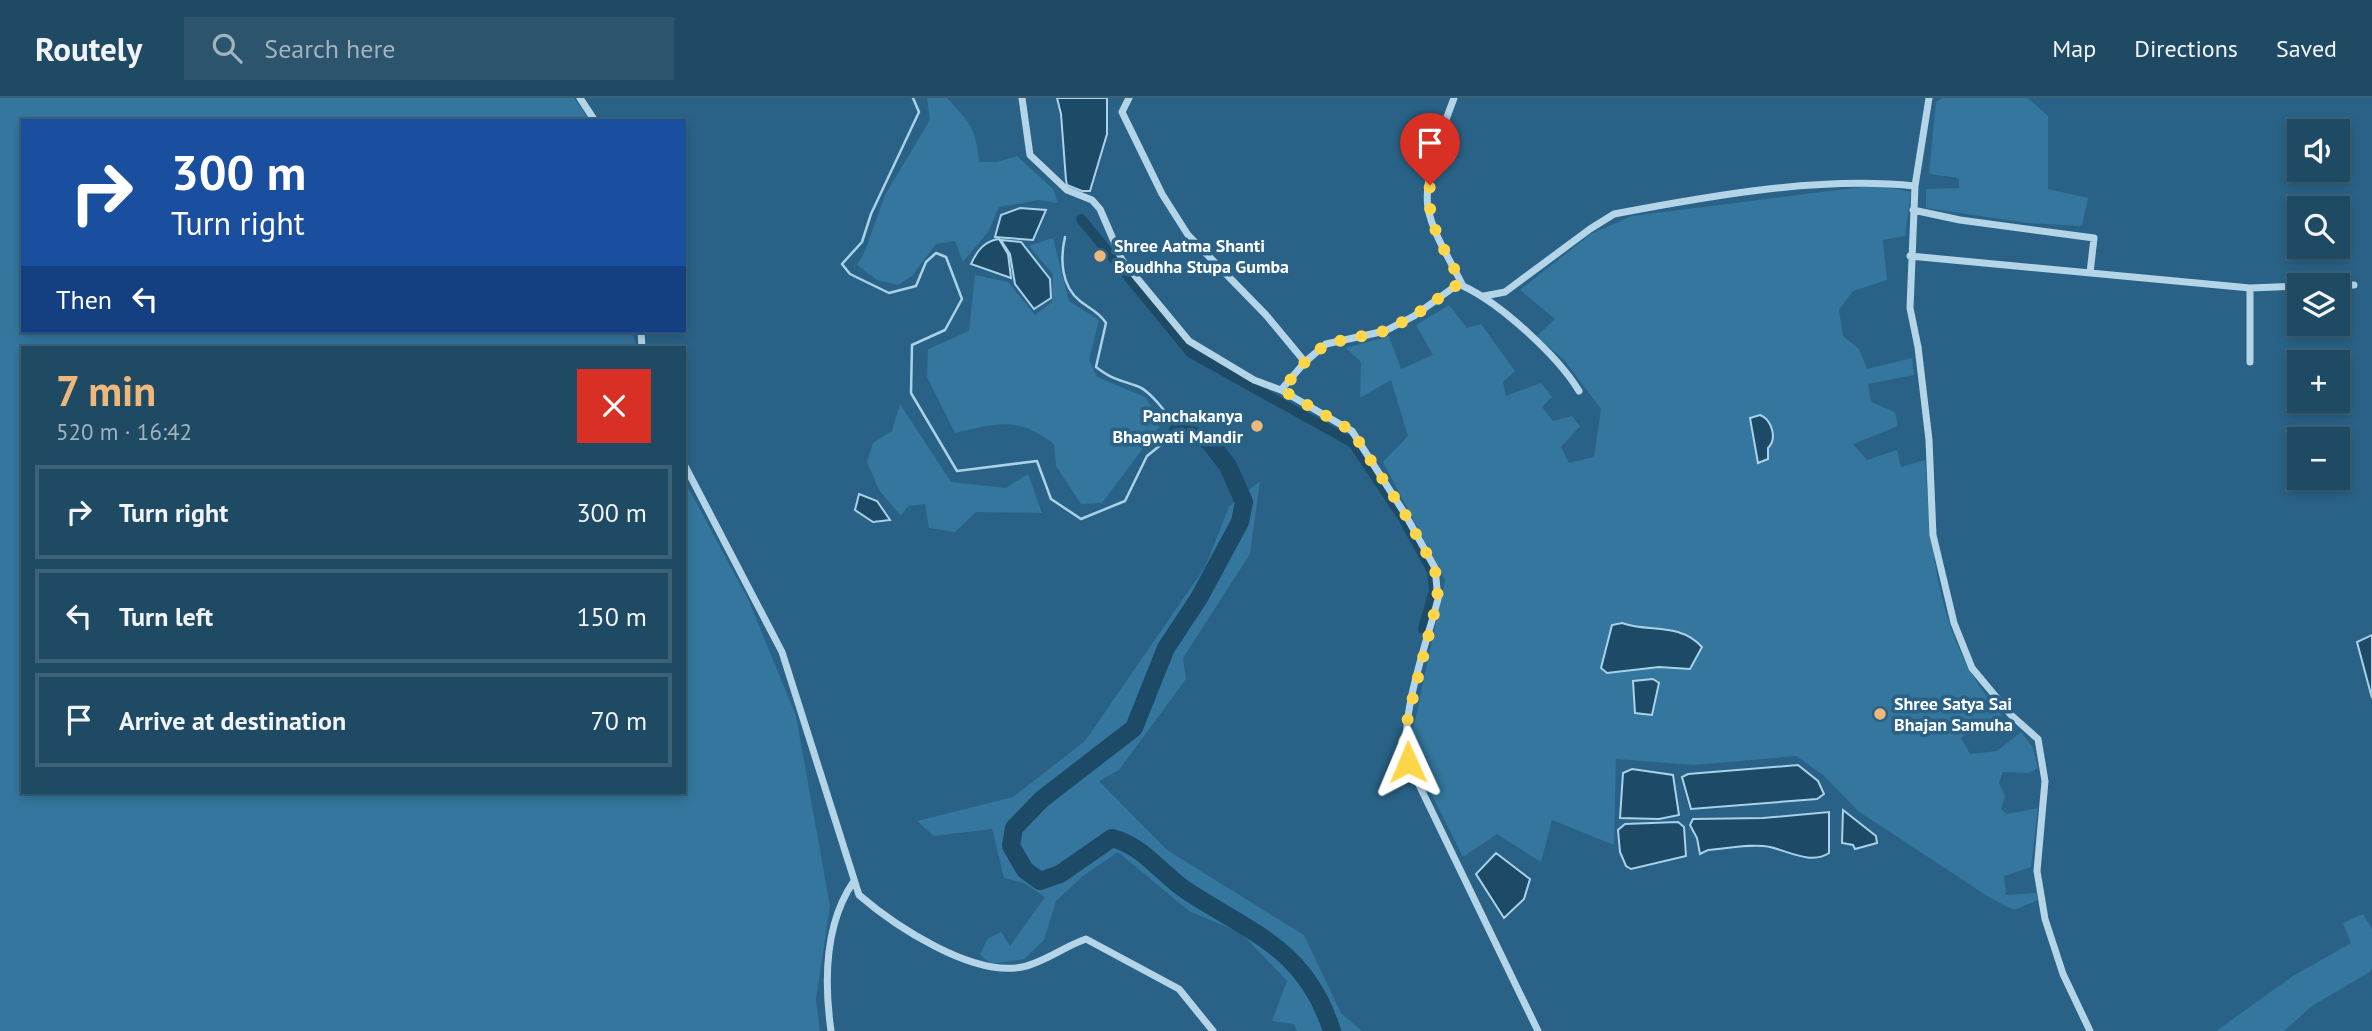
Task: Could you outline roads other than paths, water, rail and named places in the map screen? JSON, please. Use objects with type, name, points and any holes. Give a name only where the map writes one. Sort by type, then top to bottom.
[{"type":"street","points":[[579,98],[594,119]]},
{"type":"street","points":[[1022,98],[1030,155],[1067,190],[1092,200],[1100,209],[1122,260],[1189,341],[1254,380],[1282,390],[1352,431],[1405,514],[1435,569],[1438,598],[1408,717],[1404,744],[1408,762],[1538,1031]]},
{"type":"street","points":[[1129,98],[1122,112],[1162,194],[1188,236],[1266,314],[1305,362]]},
{"type":"street","points":[[1454,98],[1433,164],[1427,205],[1435,231],[1463,286],[1484,296],[1567,370],[1579,391]]},
{"type":"street","points":[[1929,98],[1915,186],[1910,256],[1910,308],[1918,347],[1929,440],[1933,535],[1942,581],[1972,668],[2011,715],[2038,739],[2045,781],[2037,871],[2045,919],[2063,974],[2090,1031]]},
{"type":"street","points":[[1484,296],[1505,292],[1614,214],[1826,185],[1874,182],[1915,186]]},
{"type":"street","points":[[1913,210],[1960,220],[2094,238],[2090,273]]},
{"type":"street","points":[[1910,256],[2250,288],[2287,287]]},
{"type":"street","points":[[1282,390],[1305,362],[1326,344],[1385,331],[1414,316],[1461,282]]},
{"type":"street","points":[[2250,288],[2250,362]]},
{"type":"street","points":[[686,468],[782,652],[859,895],[888,920],[946,950],[993,968],[1023,967],[1086,939],[1179,989],[1213,1031]]},
{"type":"street","points":[[831,1031],[826,964],[843,897],[854,881]]},
{"type":"waterway","points":[[913,98],[919,112],[871,214],[862,242],[842,264],[850,274],[889,293],[916,286],[926,262],[936,253],[946,257],[962,299],[945,330],[912,345],[911,393],[957,471],[1037,461],[1051,499],[1081,519],[1125,501],[1147,456],[1178,431],[1148,393],[1111,377],[1096,367],[1106,323],[1069,288],[1063,263],[1065,237]]},
{"type":"waterway","points":[[1081,219],[1191,353],[1353,443],[1403,518],[1432,571],[1434,591],[1423,629]]},
{"type":"waterway","points":[[1178,431],[1208,440],[1228,466],[1244,502],[1240,522],[1199,598],[1166,648],[1134,728],[1042,799],[1014,828],[1011,846],[1025,870],[1040,881],[1060,874],[1112,838],[1124,842],[1144,855],[1180,886],[1256,933],[1293,963],[1321,1003],[1332,1031]]},
{"type":"place","name":"Shree Aatma Shanti Boudhha Stupa Gumba","points":[[1100,256]]},
{"type":"place","name":"Panchakanya Bhagwati Mandir","points":[[1257,426]]},
{"type":"place","name":"Shree Satya Sai Bhajan Samuha","points":[[1880,714]]}]
